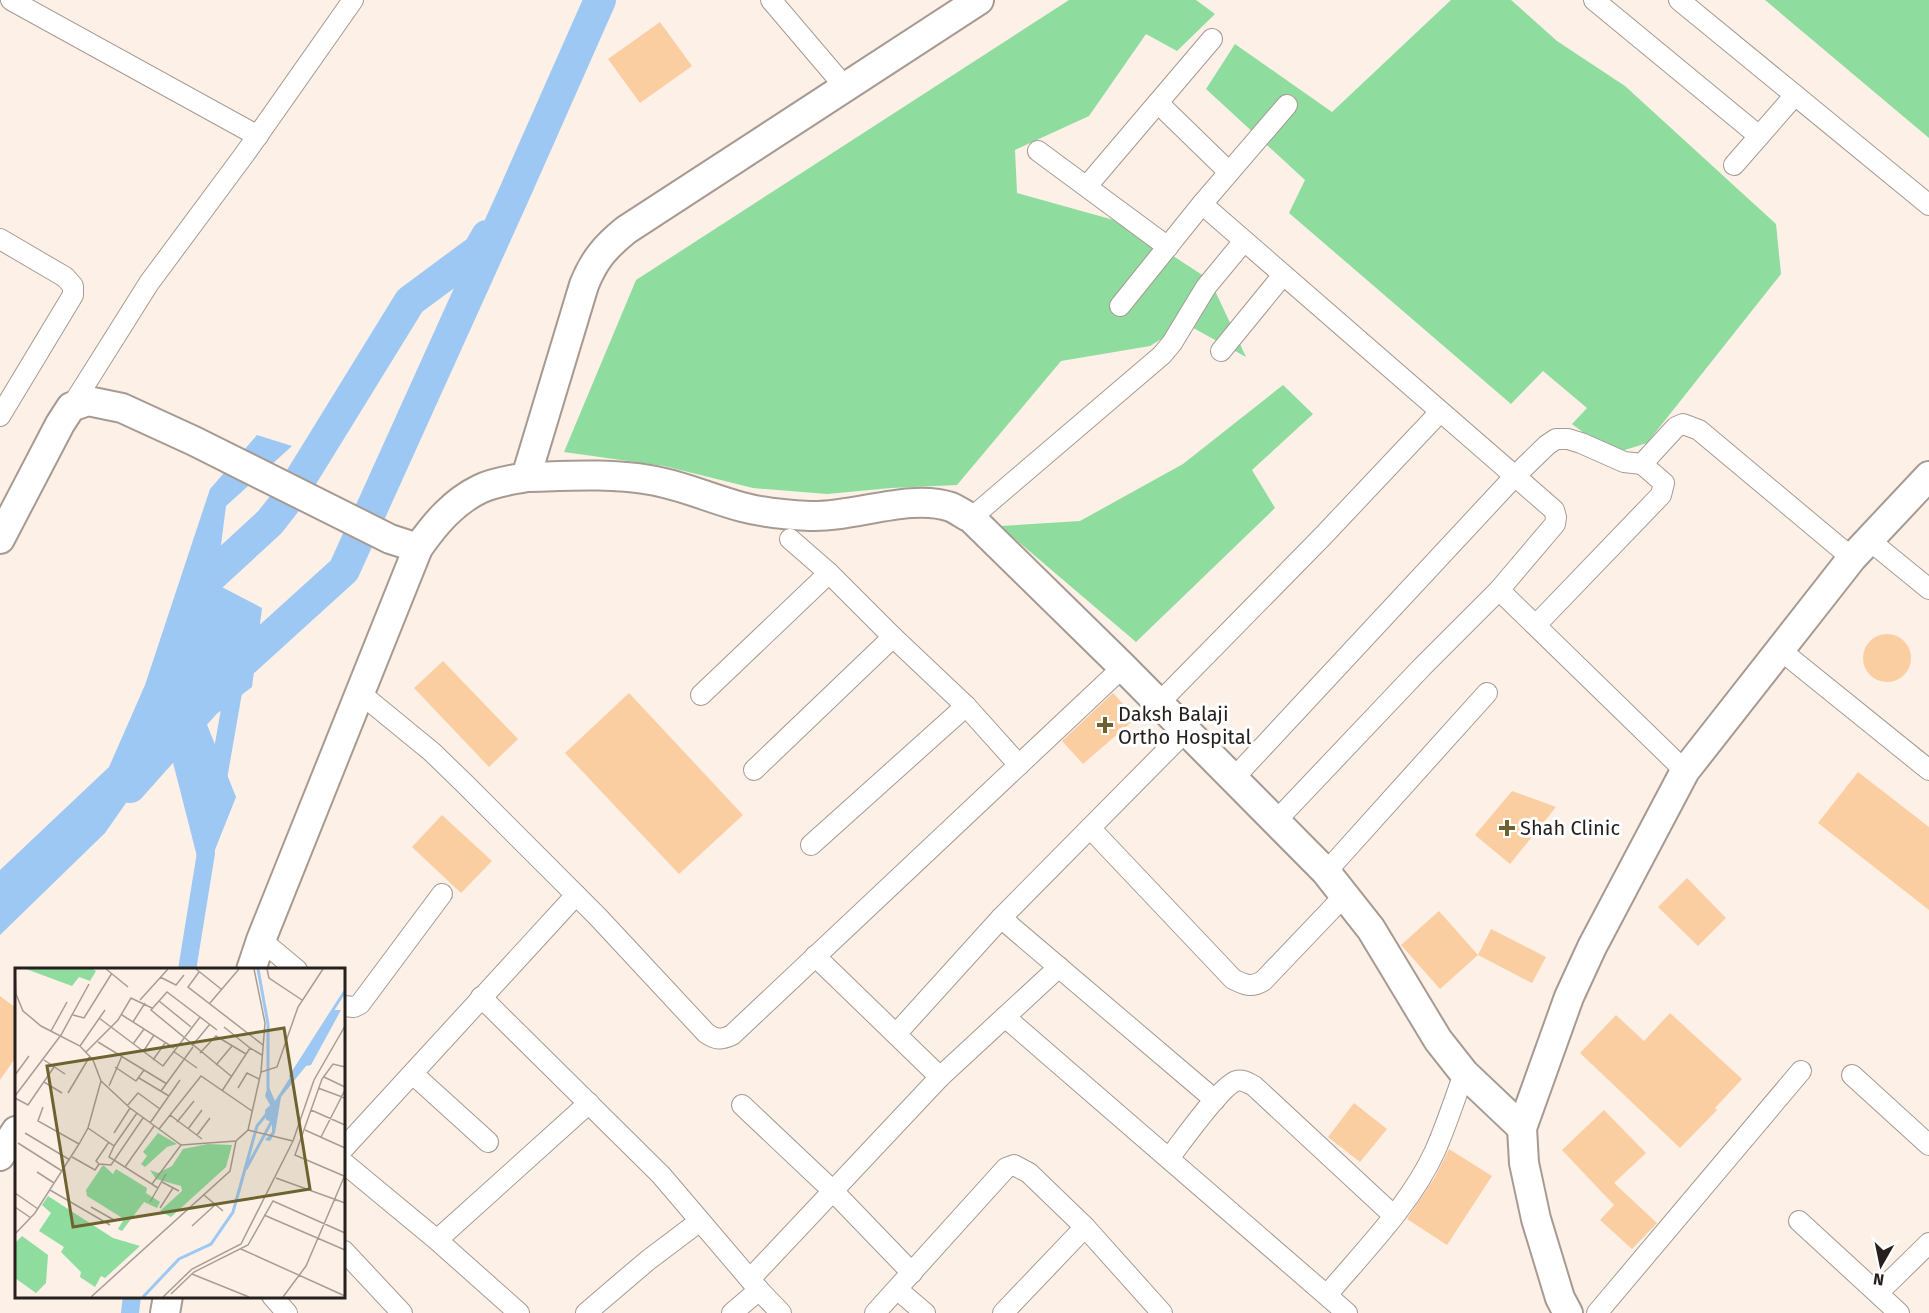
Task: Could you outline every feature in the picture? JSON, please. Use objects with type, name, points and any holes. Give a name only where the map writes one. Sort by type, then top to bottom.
[{"type":"street","points":[[11,0],[258,136]]},
{"type":"street","points":[[0,539],[60,424],[149,283],[258,136],[353,0]]},
{"type":"street","points":[[771,0],[845,87]]},
{"type":"street","points":[[526,477],[584,285],[592,266],[602,252],[626,230],[980,0]]},
{"type":"street","points":[[1594,0],[1759,136]]},
{"type":"street","points":[[1678,0],[1929,205]]},
{"type":"street","points":[[1087,186],[1212,39]]},
{"type":"street","points":[[1734,165],[1795,95]]},
{"type":"street","points":[[1158,103],[1230,172]]},
{"type":"street","points":[[1120,306],[1202,204],[1287,105]]},
{"type":"street","points":[[1038,151],[1168,247]]},
{"type":"street","points":[[1202,204],[1554,510],[1556,517],[1555,524],[1550,531],[1499,590],[1422,667],[1275,822]]},
{"type":"street","points":[[0,239],[65,277],[73,286],[73,295],[0,416]]},
{"type":"street","points":[[971,518],[1162,355],[1172,343],[1206,287],[1245,242]]},
{"type":"street","points":[[1221,351],[1282,275]]},
{"type":"street","points":[[71,406],[88,401],[112,405],[194,441],[390,539],[418,548]]},
{"type":"street","points":[[1159,703],[1322,537],[1440,412]]},
{"type":"street","points":[[1642,464],[1676,427],[1683,424],[1692,426],[1860,549],[1929,589]]},
{"type":"street","points":[[1233,779],[1514,477],[1547,445],[1556,439],[1568,439],[1624,462],[1642,464],[1664,483],[1661,495],[1536,626]]},
{"type":"street","points":[[251,968],[418,548],[435,524],[454,506],[481,489],[526,477],[597,475],[649,479],[680,486],[742,507],[783,514],[813,516],[904,504],[928,504],[950,507],[971,518],[1123,667],[1326,872],[1371,928],[1438,1040],[1464,1073],[1522,1128]]},
{"type":"street","points":[[1568,1313],[1560,1298],[1536,1219],[1524,1164],[1522,1128],[1569,997],[1592,947],[1685,771],[1860,549],[1929,476]]},
{"type":"street","points":[[790,539],[829,573],[966,706],[1019,765]]},
{"type":"street","points":[[701,695],[829,573]]},
{"type":"street","points":[[1499,590],[1685,771]]},
{"type":"street","points":[[754,770],[893,637]]},
{"type":"street","points":[[1779,649],[1929,770]]},
{"type":"street","points":[[360,693],[432,752],[576,895],[706,1033],[715,1039],[723,1039],[732,1035],[1123,667]]},
{"type":"street","points":[[1326,872],[1487,693]]},
{"type":"street","points":[[811,846],[966,706]]},
{"type":"street","points":[[896,1034],[1001,918],[1186,731]]},
{"type":"street","points":[[1090,828],[1233,979],[1244,985],[1254,986],[1263,981],[1345,895]]},
{"type":"street","points":[[345,1006],[354,1007],[360,1004],[442,894]]},
{"type":"street","points":[[345,1147],[576,895]]},
{"type":"street","points":[[1001,918],[1215,1100]]},
{"type":"street","points":[[261,940],[296,968]]},
{"type":"street","points":[[815,956],[940,1077]]},
{"type":"street","points":[[732,1313],[833,1191],[940,1077],[1059,967]]},
{"type":"street","points":[[481,997],[661,1175],[781,1313]]},
{"type":"street","points":[[1005,1017],[1347,1313]]},
{"type":"street","points":[[1597,1313],[1801,1071]]},
{"type":"street","points":[[1327,1296],[1419,1180],[1435,1152],[1464,1073]]},
{"type":"street","points":[[413,1074],[488,1142]]},
{"type":"street","points":[[1852,1075],[1929,1145]]},
{"type":"street","points":[[1169,1158],[1215,1100],[1236,1082],[1245,1081],[1254,1086],[1393,1215]]},
{"type":"street","points":[[438,1240],[589,1103]]},
{"type":"street","points":[[742,1104],[833,1191],[912,1273]]},
{"type":"street","points":[[0,1156],[15,1133]]},
{"type":"street","points":[[345,1164],[438,1240],[519,1313]]},
{"type":"street","points":[[876,1313],[1006,1168],[1014,1165],[1029,1173],[1085,1227],[1154,1310]]},
{"type":"street","points":[[586,1313],[647,1261],[700,1221]]},
{"type":"street","points":[[1799,1221],[1899,1313]]},
{"type":"street","points":[[1003,1313],[1085,1227]]},
{"type":"street","points":[[1878,1293],[1929,1243]]},
{"type":"street","points":[[345,1252],[402,1313]]},
{"type":"street","points":[[897,1290],[925,1313]]},
{"type":"street","points":[[165,1313],[168,1298]]},
{"type":"street","points":[[274,1298],[287,1313]]},
{"type":"green space","points":[[1069,0],[1196,0],[1215,14],[1177,51],[1146,34],[1089,116],[1015,150],[1017,193],[1121,222],[1210,280],[1246,357],[1186,324],[1150,346],[1061,361],[957,485],[827,494],[753,488],[664,466],[564,452],[636,280]]},
{"type":"green space","points":[[1451,0],[1511,0],[1557,41],[1625,86],[1776,224],[1781,274],[1647,443],[1612,454],[1572,424],[1587,408],[1543,371],[1511,404],[1289,213],[1305,180],[1206,89],[1235,44],[1332,112]]},
{"type":"green space","points":[[1765,0],[1929,0],[1929,138]]},
{"type":"green space","points":[[1283,385],[1313,414],[1252,470],[1275,508],[1136,642],[1000,526],[1080,521],[1183,464]]},
{"type":"water","points":[[257,435],[292,446],[226,506],[216,584],[262,608],[252,687],[206,722],[236,797],[203,880],[168,743],[105,833],[0,935],[0,870],[109,767],[145,685],[210,489]]},
{"type":"building","points":[[660,22],[692,66],[640,103],[608,59]]},
{"type":"building","points":[[1887,634],[1904,641],[1911,658],[1904,675],[1887,682],[1870,675],[1863,658],[1870,641]]},
{"type":"building","points":[[443,661],[518,739],[489,767],[414,688]]},
{"type":"building","points":[[629,693],[743,815],[679,874],[565,753]]},
{"type":"building","points":[[1113,693],[1136,718],[1083,764],[1062,741]]},
{"type":"building","points":[[1858,772],[1929,827],[1929,910],[1818,823]]},
{"type":"building","points":[[1512,791],[1556,807],[1510,864],[1475,835]]},
{"type":"building","points":[[442,815],[492,861],[461,893],[412,847]]},
{"type":"building","points":[[1687,878],[1726,918],[1698,946],[1658,907]]},
{"type":"building","points":[[1439,911],[1478,955],[1440,989],[1401,945]]},
{"type":"building","points":[[1491,929],[1546,957],[1532,983],[1478,955]]},
{"type":"building","points":[[0,996],[15,1007],[15,1058],[0,1080]]},
{"type":"building","points":[[1670,1013],[1742,1079],[1715,1108],[1717,1110],[1680,1148],[1580,1053],[1616,1015],[1644,1041]]},
{"type":"building","points":[[1354,1103],[1387,1129],[1360,1162],[1328,1137]]},
{"type":"building","points":[[1604,1110],[1646,1153],[1614,1183],[1657,1223],[1632,1249],[1600,1220],[1614,1205],[1562,1150]]},
{"type":"building","points":[[1449,1149],[1492,1176],[1447,1245],[1407,1219],[1435,1177]]},
{"type":"waterway","points":[[130,787],[237,667],[344,570],[600,0]]},
{"type":"waterway","points":[[205,609],[207,580],[270,522],[288,499],[410,301],[479,250],[487,236]]},
{"type":"waterway","points":[[217,784],[235,681]]},
{"type":"waterway","points":[[187,968],[206,853]]},
{"type":"waterway","points":[[130,1313],[132,1298]]},
{"type":"place","name":"Daksh Balaji Ortho Hospital","points":[[1105,725]]},
{"type":"place","name":"Shah Clinic","points":[[1507,828]]}]
